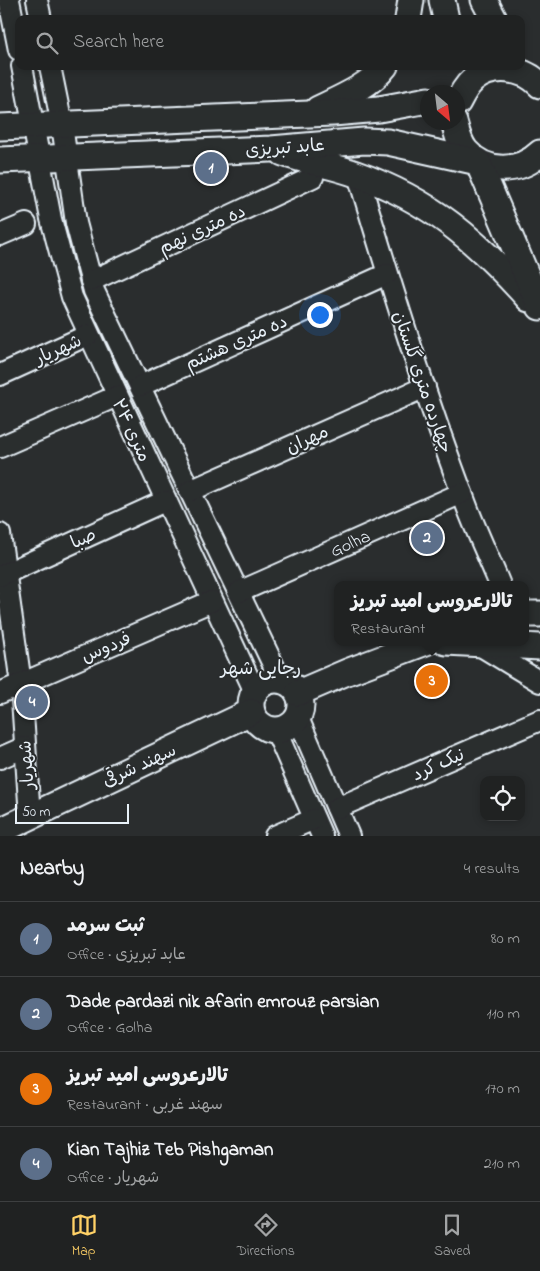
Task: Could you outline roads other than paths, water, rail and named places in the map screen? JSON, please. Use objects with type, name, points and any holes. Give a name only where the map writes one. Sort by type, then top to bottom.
[{"type":"main road","points":[[409,15],[411,0]]},
{"type":"main road","points":[[442,0],[445,15]]},
{"type":"main road","points":[[484,0],[492,15]]},
{"type":"main road","points":[[307,114],[350,93],[382,70]]},
{"type":"main road","points":[[458,70],[459,85]]},
{"type":"main road","points":[[465,89],[474,79],[488,72],[499,70]]},
{"type":"main road","points":[[509,70],[532,75]]},
{"type":"main road","name":"عابد تبریزی","points":[[0,127],[307,114],[379,109],[420,101]]},
{"type":"main road","points":[[456,130],[458,138],[466,151],[478,162],[540,309]]},
{"type":"main road","name":"عابد تبریزی","points":[[0,160],[271,150],[364,141],[388,142],[478,162],[493,168],[510,168],[525,164],[540,153]]},
{"type":"main road","points":[[271,150],[358,174],[396,190],[439,215],[495,262],[540,309]]},
{"type":"main road","points":[[290,687],[301,705],[298,718],[287,728],[276,731],[264,728],[260,725],[253,702],[262,684],[270,681],[290,687],[347,672],[415,646]]},
{"type":"main road","points":[[524,646],[540,647]]},
{"type":"main road","name":"سهند شرقی","points":[[0,831],[26,826],[253,702]]},
{"type":"street","points":[[9,0],[15,30]]},
{"type":"street","points":[[37,0],[40,15]]},
{"type":"street","points":[[23,70],[33,126]]},
{"type":"street","points":[[51,70],[62,125]]},
{"type":"street","name":"۲۴ متری","points":[[62,125],[76,223],[91,281],[239,592],[290,687]]},
{"type":"street","name":"۲۴ متری","points":[[33,126],[38,158],[61,260],[72,297],[212,601],[253,702]]},
{"type":"street","name":"چهارده متری گلستان","points":[[358,174],[387,274],[425,387],[462,493],[498,581]]},
{"type":"street","name":"ده متری نهم","points":[[91,281],[313,177]]},
{"type":"street","points":[[0,235],[26,224]]},
{"type":"street","name":"ده متری هشتم","points":[[140,386],[387,274]]},
{"type":"street","name":"شهریار","points":[[0,375],[85,328],[104,311]]},
{"type":"street","name":"مهران","points":[[190,491],[425,387]]},
{"type":"street","points":[[0,448],[117,396]]},
{"type":"street","name":"Golha","points":[[239,592],[462,493]]},
{"type":"street","name":"صبا","points":[[2,575],[165,501]]},
{"type":"street","name":"شهریار","points":[[0,534],[2,575],[21,684],[25,747],[26,826]]},
{"type":"street","name":"فردوس","points":[[0,693],[212,601]]},
{"type":"street","points":[[481,646],[540,682]]},
{"type":"street","points":[[298,718],[349,836]]},
{"type":"street","name":"نیک کرد","points":[[337,808],[540,720]]},
{"type":"street","points":[[275,836],[318,827],[276,731]]},
{"type":"street","points":[[0,758],[25,747]]},
{"type":"place","name":"ثبت سرمد","points":[[211,168]]},
{"type":"place","name":"Dade pardazi nik afarin emrouz parsian","points":[[427,538]]},
{"type":"place","name":"تالارعروسی امید تبریز","points":[[432,681]]},
{"type":"place","name":"Kian Tajhiz Teb Pishgaman","points":[[32,702]]},
{"type":"district","name":"رجایی شهر","points":[[261,667]]}]
